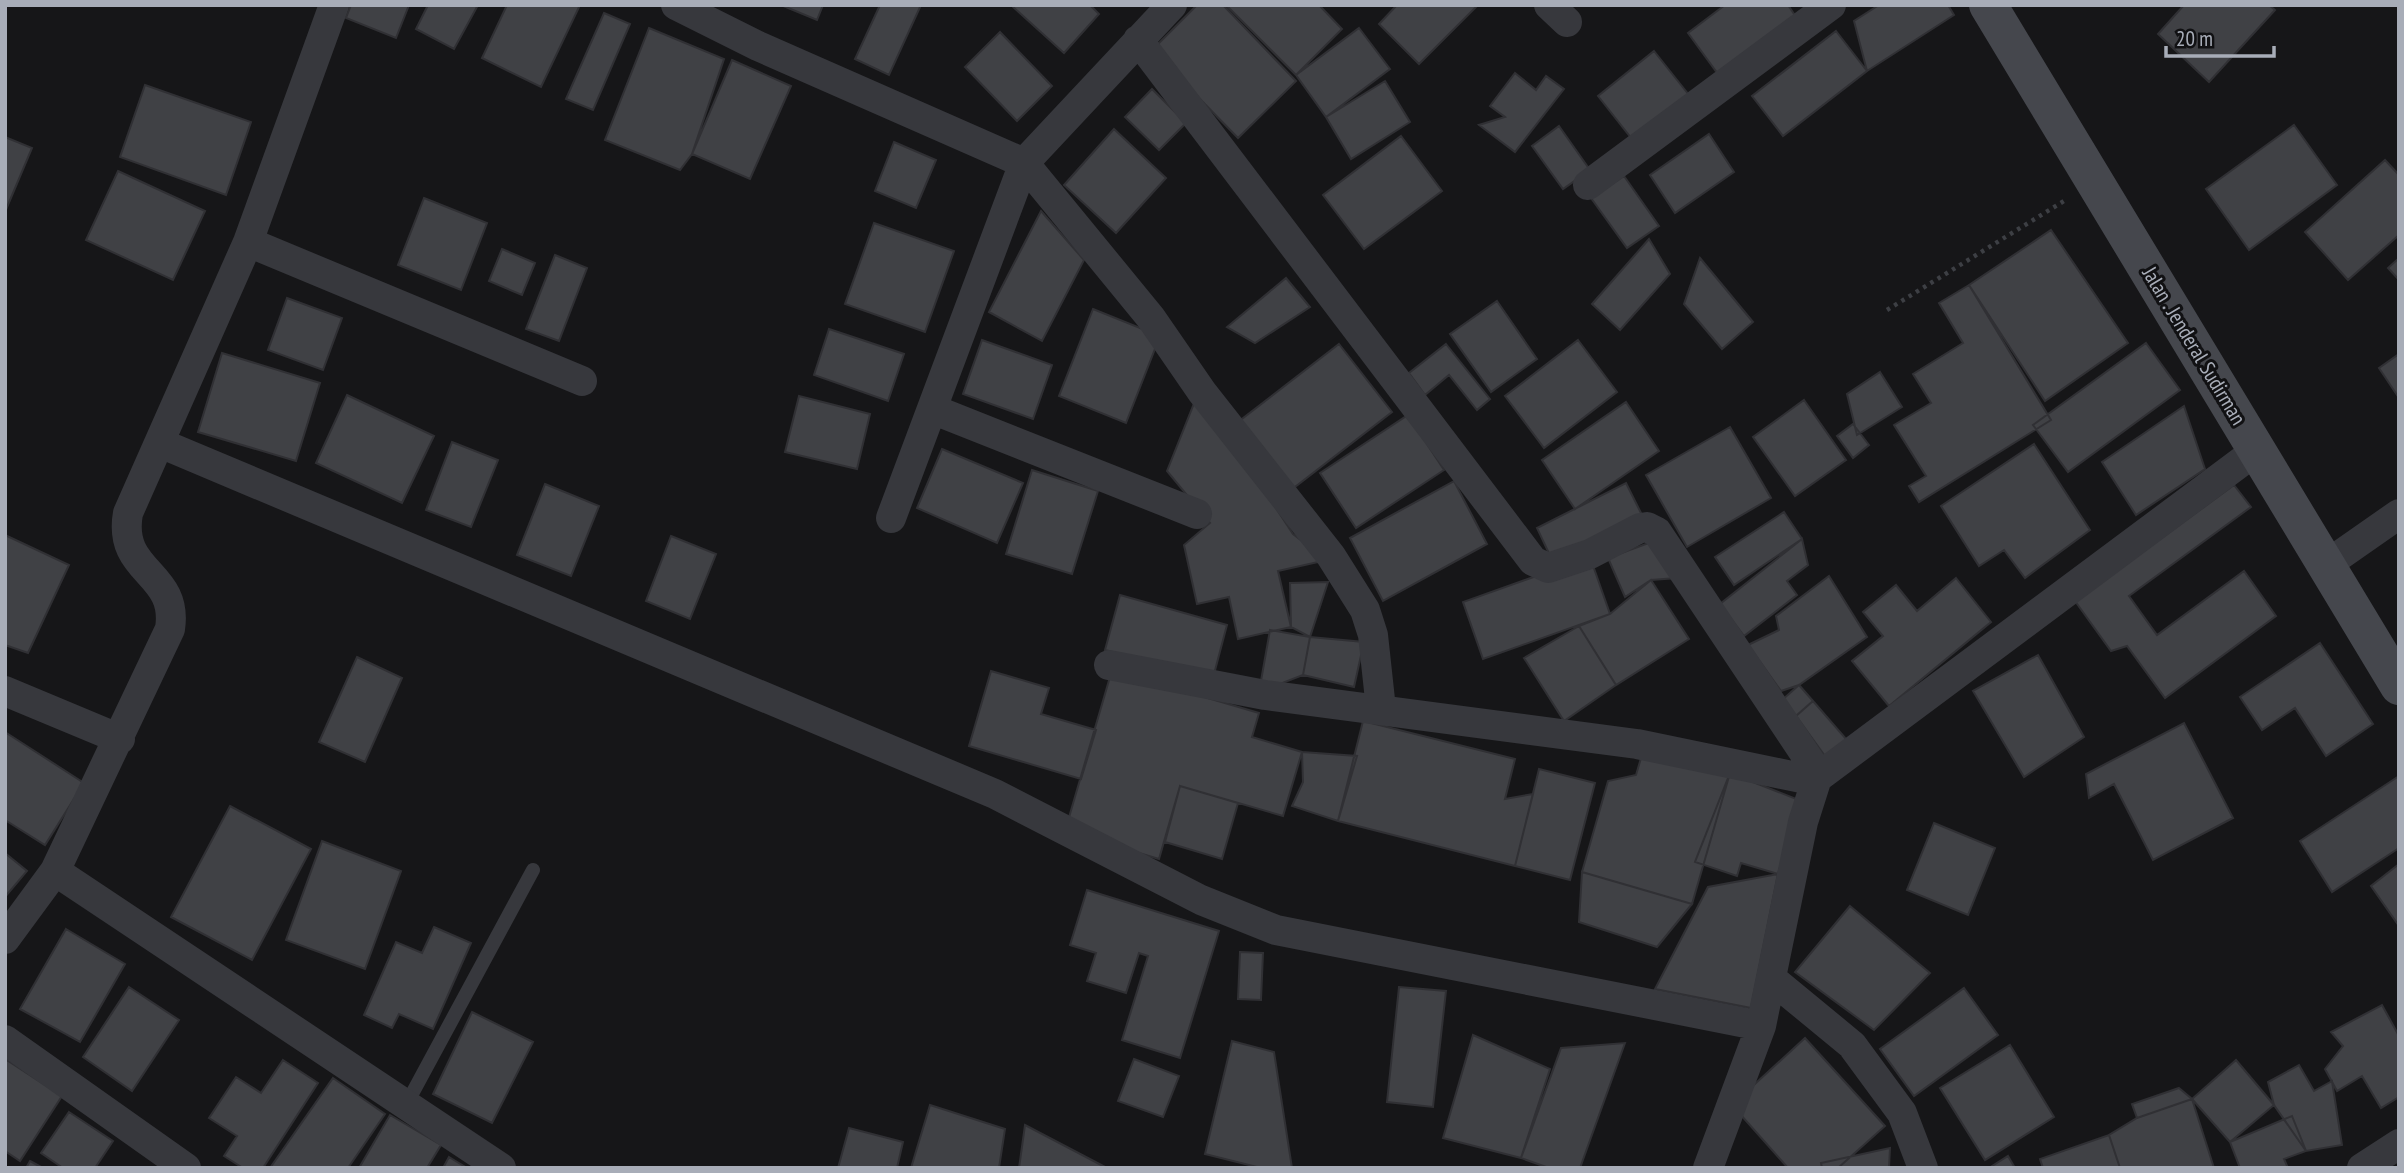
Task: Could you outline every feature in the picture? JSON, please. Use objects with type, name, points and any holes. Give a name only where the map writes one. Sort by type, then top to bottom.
[{"type":"street","points":[[5,939],[55,871],[170,629],[172,612],[168,596],[133,554],[126,536],[128,513],[248,242],[334,5]]},
{"type":"street","points":[[676,5],[758,46],[1024,163],[1151,317],[1202,392],[1331,556],[1365,610],[1373,635],[1381,709]]},
{"type":"street","points":[[891,518],[1024,163],[1172,5]]},
{"type":"street","points":[[1588,185],[1831,5]]},
{"type":"street","name":"Jalan . Jenderal Sudirman","points":[[1988,5],[2399,686]]},
{"type":"street","points":[[1138,40],[1533,561],[1548,568],[1590,554],[1640,528],[1647,527],[1657,532],[1818,778]]},
{"type":"street","points":[[248,242],[582,381]]},
{"type":"street","points":[[932,409],[1197,513]]},
{"type":"street","points":[[160,443],[995,794],[1201,900],[1276,930],[1761,1026]]},
{"type":"street","points":[[1708,1168],[1761,1026],[1803,822],[1818,778],[2257,450]]},
{"type":"street","points":[[2326,565],[2399,514]]},
{"type":"street","points":[[1109,664],[1265,695],[1637,744],[1818,778]]},
{"type":"street","points":[[5,691],[120,739]]},
{"type":"street","points":[[55,871],[501,1168]]},
{"type":"street","points":[[1772,979],[1852,1045],[1902,1113],[1923,1168]]},
{"type":"street","points":[[5,1040],[186,1168]]},
{"type":"street","points":[[2362,1168],[2399,1144]]},
{"type":"lane","points":[[406,1105],[533,870]]},
{"type":"path","points":[[1887,310],[2095,182]]},
{"type":"building","points":[[351,5],[409,5],[396,38],[346,18]]},
{"type":"building","points":[[428,5],[478,5],[454,49],[416,29]]},
{"type":"building","points":[[507,5],[580,5],[541,87],[482,58]]},
{"type":"building","points":[[781,5],[823,5],[817,20]]},
{"type":"building","points":[[880,5],[921,5],[889,75],[855,59]]},
{"type":"building","points":[[1090,5],[1099,14],[1064,53],[1012,6]]},
{"type":"building","points":[[1197,5],[1223,5],[1296,81],[1238,138],[1152,50]]},
{"type":"building","points":[[1226,5],[1319,5],[1342,29],[1296,75]]},
{"type":"building","points":[[1397,5],[1478,5],[1419,64],[1379,24]]},
{"type":"building","points":[[1725,5],[1788,5],[1796,17],[1718,74],[1688,33]]},
{"type":"building","points":[[1879,5],[1948,5],[1954,15],[1867,71],[1854,21]]},
{"type":"building","points":[[2184,5],[2269,5],[2275,10],[2209,82],[2158,34]]},
{"type":"building","points":[[604,13],[630,24],[593,110],[566,99]]},
{"type":"building","points":[[649,28],[724,59],[692,154],[680,170],[605,140]]},
{"type":"building","points":[[1359,28],[1390,69],[1326,117],[1296,75]]},
{"type":"building","points":[[1836,31],[1867,71],[1783,136],[1752,96]]},
{"type":"building","points":[[1000,32],[1052,86],[1017,121],[965,67]]},
{"type":"building","points":[[1654,51],[1689,95],[1632,139],[1598,96]]},
{"type":"building","points":[[732,60],[791,86],[750,179],[692,154]]},
{"type":"building","points":[[1515,73],[1536,90],[1546,76],[1564,89],[1515,152],[1479,125],[1505,117],[1490,106]]},
{"type":"building","points":[[1385,81],[1410,122],[1351,159],[1326,117]]},
{"type":"building","points":[[145,85],[251,122],[226,195],[120,157]]},
{"type":"building","points":[[1152,89],[1186,123],[1159,150],[1125,117]]},
{"type":"building","points":[[2294,125],[2337,185],[2249,250],[2206,189]]},
{"type":"building","points":[[1559,126],[1590,170],[1563,189],[1532,146]]},
{"type":"building","points":[[1114,129],[1166,178],[1116,233],[1064,185]]},
{"type":"building","points":[[1709,134],[1734,172],[1675,213],[1650,175]]},
{"type":"building","points":[[1401,136],[1442,191],[1364,249],[1323,195]]},
{"type":"building","points":[[5,137],[32,148],[5,212]]},
{"type":"building","points":[[894,142],[936,160],[916,208],[875,191]]},
{"type":"building","points":[[2385,160],[2399,175],[2399,235],[2348,280],[2305,232]]},
{"type":"building","points":[[118,171],[205,211],[173,280],[86,240]]},
{"type":"building","points":[[1624,176],[1659,226],[1627,248],[1591,198]]},
{"type":"building","points":[[424,198],[487,223],[461,290],[398,265]]},
{"type":"building","points":[[1041,211],[1084,260],[1042,341],[989,312]]},
{"type":"building","points":[[874,223],[954,251],[925,332],[845,304]]},
{"type":"building","points":[[2051,230],[2128,343],[2045,401],[1969,285]]},
{"type":"building","points":[[1649,239],[1670,274],[1620,330],[1592,304]]},
{"type":"building","points":[[502,249],[535,263],[522,295],[489,281]]},
{"type":"building","points":[[555,255],[587,268],[559,341],[526,329]]},
{"type":"building","points":[[1700,258],[1753,322],[1722,349],[1684,304]]},
{"type":"building","points":[[2399,258],[2399,280],[2388,268]]},
{"type":"building","points":[[1286,278],[1310,307],[1255,343],[1227,327]]},
{"type":"building","points":[[1969,285],[2051,420],[1919,502],[1909,486],[1926,476],[1894,425],[1931,403],[1913,374],[1963,343],[1939,303]]},
{"type":"building","points":[[287,298],[342,318],[323,370],[268,350]]},
{"type":"building","points":[[1497,301],[1537,359],[1491,392],[1450,334]]},
{"type":"building","points":[[1093,309],[1160,336],[1126,423],[1059,396]]},
{"type":"building","points":[[829,329],[904,354],[888,401],[814,375]]},
{"type":"building","points":[[982,340],[1052,365],[1033,419],[963,394]]},
{"type":"building","points":[[1578,340],[1617,392],[1544,448],[1505,396]]},
{"type":"building","points":[[2146,343],[2180,390],[2068,472],[2033,425]]},
{"type":"building","points":[[1339,344],[1392,412],[1291,490],[1238,422]]},
{"type":"building","points":[[1446,344],[1490,399],[1477,410],[1449,375],[1425,395],[1409,373]]},
{"type":"building","points":[[222,353],[320,383],[296,461],[198,432]]},
{"type":"building","points":[[2399,354],[2399,398],[2379,368]]},
{"type":"building","points":[[1880,372],[1902,407],[1857,435],[1847,394]]},
{"type":"building","points":[[1199,391],[1293,534],[1327,560],[1278,571],[1291,627],[1238,639],[1229,597],[1197,604],[1184,545],[1210,523],[1167,471]]},
{"type":"building","points":[[347,395],[434,436],[402,503],[316,463]]},
{"type":"building","points":[[799,396],[870,414],[857,469],[785,452]]},
{"type":"building","points":[[1804,400],[1846,460],[1795,496],[1753,437]]},
{"type":"building","points":[[1626,402],[1659,451],[1575,509],[1542,460]]},
{"type":"building","points":[[2184,406],[2205,469],[2136,515],[2102,462]]},
{"type":"building","points":[[1408,415],[1444,470],[1356,528],[1320,473]]},
{"type":"building","points":[[1853,424],[1869,445],[1853,458],[1837,436]]},
{"type":"building","points":[[1730,427],[1771,498],[1687,547],[1646,475]]},
{"type":"building","points":[[452,442],[498,460],[471,527],[426,510]]},
{"type":"building","points":[[2034,444],[2090,530],[2025,578],[2004,550],[1979,566],[1941,506]]},
{"type":"building","points":[[942,449],[1023,483],[997,543],[917,508]]},
{"type":"building","points":[[1032,470],[1098,491],[1072,574],[1006,554]]},
{"type":"building","points":[[1454,481],[1487,544],[1383,601],[1350,538]]},
{"type":"building","points":[[1626,483],[1643,517],[1553,562],[1537,528]]},
{"type":"building","points":[[545,484],[599,506],[571,576],[517,555]]},
{"type":"building","points":[[2234,485],[2251,507],[2129,596],[2157,635],[2244,571],[2276,616],[2165,698],[2127,646],[2111,651],[2075,601]]},
{"type":"building","points":[[1784,512],[1802,539],[1734,585],[1715,557]]},
{"type":"building","points":[[5,535],[69,565],[28,653],[5,645]]},
{"type":"building","points":[[671,536],[716,554],[690,619],[646,601]]},
{"type":"building","points":[[1662,538],[1677,578],[1651,580],[1625,597],[1608,558]]},
{"type":"building","points":[[1802,539],[1808,565],[1787,581],[1797,595],[1744,636],[1720,604]]},
{"type":"building","points":[[1590,557],[1610,614],[1483,659],[1463,602]]},
{"type":"building","points":[[1829,576],[1867,637],[1799,685],[1781,691],[1748,645],[1779,630],[1776,616]]},
{"type":"building","points":[[1956,578],[1991,622],[1889,706],[1852,661],[1883,636],[1863,612],[1896,585],[1917,611]]},
{"type":"building","points":[[1651,580],[1689,639],[1616,685],[1579,626],[1610,614]]},
{"type":"building","points":[[1328,582],[1310,637],[1291,627],[1290,583]]},
{"type":"building","points":[[1120,595],[1227,625],[1213,678],[1105,650]]},
{"type":"building","points":[[1579,626],[1616,685],[1564,721],[1524,658]]},
{"type":"building","points":[[1270,630],[1310,637],[1303,675],[1259,692]]},
{"type":"building","points":[[1310,637],[1364,642],[1354,687],[1303,675]]},
{"type":"building","points":[[2320,643],[2373,724],[2326,756],[2295,708],[2262,730],[2240,697]]},
{"type":"building","points":[[2038,655],[2084,737],[2024,777],[1973,691]]},
{"type":"building","points":[[357,657],[402,678],[365,762],[319,742]]},
{"type":"building","points":[[1112,670],[1259,713],[1252,737],[1302,752],[1283,816],[1180,786],[1159,859],[1065,831]]},
{"type":"building","points":[[991,671],[1049,688],[1041,714],[1096,730],[1081,779],[969,746]]},
{"type":"building","points":[[1799,685],[1813,701],[1796,716],[1782,700]]},
{"type":"building","points":[[1813,701],[1847,740],[1825,756],[1796,716]]},
{"type":"building","points":[[1363,721],[1515,759],[1505,799],[1533,794],[1515,866],[1338,821]]},
{"type":"building","points":[[2184,723],[2233,818],[2153,860],[2114,784],[2089,798],[2086,774]]},
{"type":"building","points":[[5,732],[84,783],[45,845],[5,820]]},
{"type":"building","points":[[1644,748],[1730,773],[1692,904],[1582,872],[1608,781],[1636,775]]},
{"type":"building","points":[[1302,752],[1357,756],[1338,821],[1292,806],[1303,782]]},
{"type":"building","points":[[1539,769],[1595,783],[1570,880],[1515,866]]},
{"type":"building","points":[[1730,773],[1799,800],[1778,874],[1741,863],[1737,876],[1695,862]]},
{"type":"building","points":[[2399,776],[2399,848],[2332,892],[2300,841]]},
{"type":"building","points":[[1180,786],[1238,803],[1222,859],[1165,842]]},
{"type":"building","points":[[230,806],[311,849],[252,960],[171,917]]},
{"type":"building","points":[[1934,823],[1995,848],[1968,915],[1907,890]]},
{"type":"building","points":[[322,841],[401,871],[365,969],[286,940]]},
{"type":"building","points":[[5,853],[27,871],[5,897]]},
{"type":"building","points":[[2399,864],[2399,926],[2371,886]]},
{"type":"building","points":[[1582,872],[1692,904],[1657,947],[1579,922]]},
{"type":"building","points":[[1778,874],[1751,1008],[1655,989],[1708,887]]},
{"type":"building","points":[[1087,890],[1219,931],[1180,1058],[1122,1040],[1148,956],[1139,953],[1126,993],[1087,981],[1096,953],[1070,945]]},
{"type":"building","points":[[1850,906],[1930,973],[1874,1030],[1795,972]]},
{"type":"building","points":[[434,927],[471,943],[433,1029],[399,1014],[392,1028],[364,1015],[396,942],[422,953]]},
{"type":"building","points":[[66,929],[125,964],[80,1042],[20,1009]]},
{"type":"building","points":[[1240,952],[1263,953],[1261,1000],[1238,999]]},
{"type":"building","points":[[129,987],[179,1020],[132,1091],[83,1057]]},
{"type":"building","points":[[1399,987],[1446,991],[1433,1107],[1387,1102]]},
{"type":"building","points":[[1964,988],[1998,1035],[1914,1096],[1880,1049]]},
{"type":"building","points":[[2382,1005],[2399,1036],[2399,1097],[2381,1108],[2362,1076],[2337,1091],[2325,1069],[2343,1046],[2331,1032]]},
{"type":"building","points":[[472,1012],[533,1042],[492,1123],[433,1094]]},
{"type":"building","points":[[1473,1035],[1550,1069],[1521,1158],[1443,1138]]},
{"type":"building","points":[[1805,1038],[1885,1126],[1838,1168],[1788,1168],[1732,1105]]},
{"type":"building","points":[[1232,1041],[1274,1052],[1292,1168],[1261,1168],[1205,1154]]},
{"type":"building","points":[[1625,1043],[1580,1168],[1549,1168],[1521,1158],[1561,1048]]},
{"type":"building","points":[[2010,1045],[2054,1117],[1985,1160],[1940,1088]]},
{"type":"building","points":[[5,1059],[62,1096],[20,1161],[5,1151]]},
{"type":"building","points":[[1134,1059],[1179,1076],[1163,1117],[1118,1101]]},
{"type":"building","points":[[283,1060],[318,1083],[263,1168],[243,1168],[224,1156],[237,1136],[209,1118],[236,1077],[261,1093]]},
{"type":"building","points":[[2236,1060],[2274,1105],[2230,1142],[2192,1099]]},
{"type":"building","points":[[2299,1065],[2314,1091],[2332,1081],[2342,1145],[2306,1151],[2274,1105],[2268,1082]]},
{"type":"building","points":[[333,1078],[385,1114],[348,1168],[270,1168]]},
{"type":"building","points":[[2179,1088],[2192,1099],[2137,1118],[2132,1104]]},
{"type":"building","points":[[2192,1099],[2214,1168],[2120,1168],[2109,1135],[2137,1118]]},
{"type":"building","points":[[930,1105],[1005,1129],[999,1168],[911,1168]]},
{"type":"building","points":[[69,1112],[113,1141],[95,1168],[63,1168],[41,1153]]},
{"type":"building","points":[[390,1115],[441,1145],[427,1168],[359,1168]]},
{"type":"building","points":[[2292,1116],[2306,1151],[2284,1159],[2288,1168],[2240,1168],[2230,1142]]},
{"type":"building","points":[[1025,1125],[1107,1168],[1019,1168]]},
{"type":"building","points":[[849,1128],[903,1142],[897,1168],[838,1168]]},
{"type":"building","points":[[2109,1135],[2120,1168],[2043,1168],[2040,1159]]},
{"type":"building","points":[[1890,1148],[1889,1168],[1822,1168],[1821,1163]]},
{"type":"building","points":[[2008,1156],[2015,1168],[1989,1168]]},
{"type":"building","points":[[449,1157],[467,1168],[443,1168]]},
{"type":"building","points":[[30,1161],[43,1168],[26,1168]]}]
